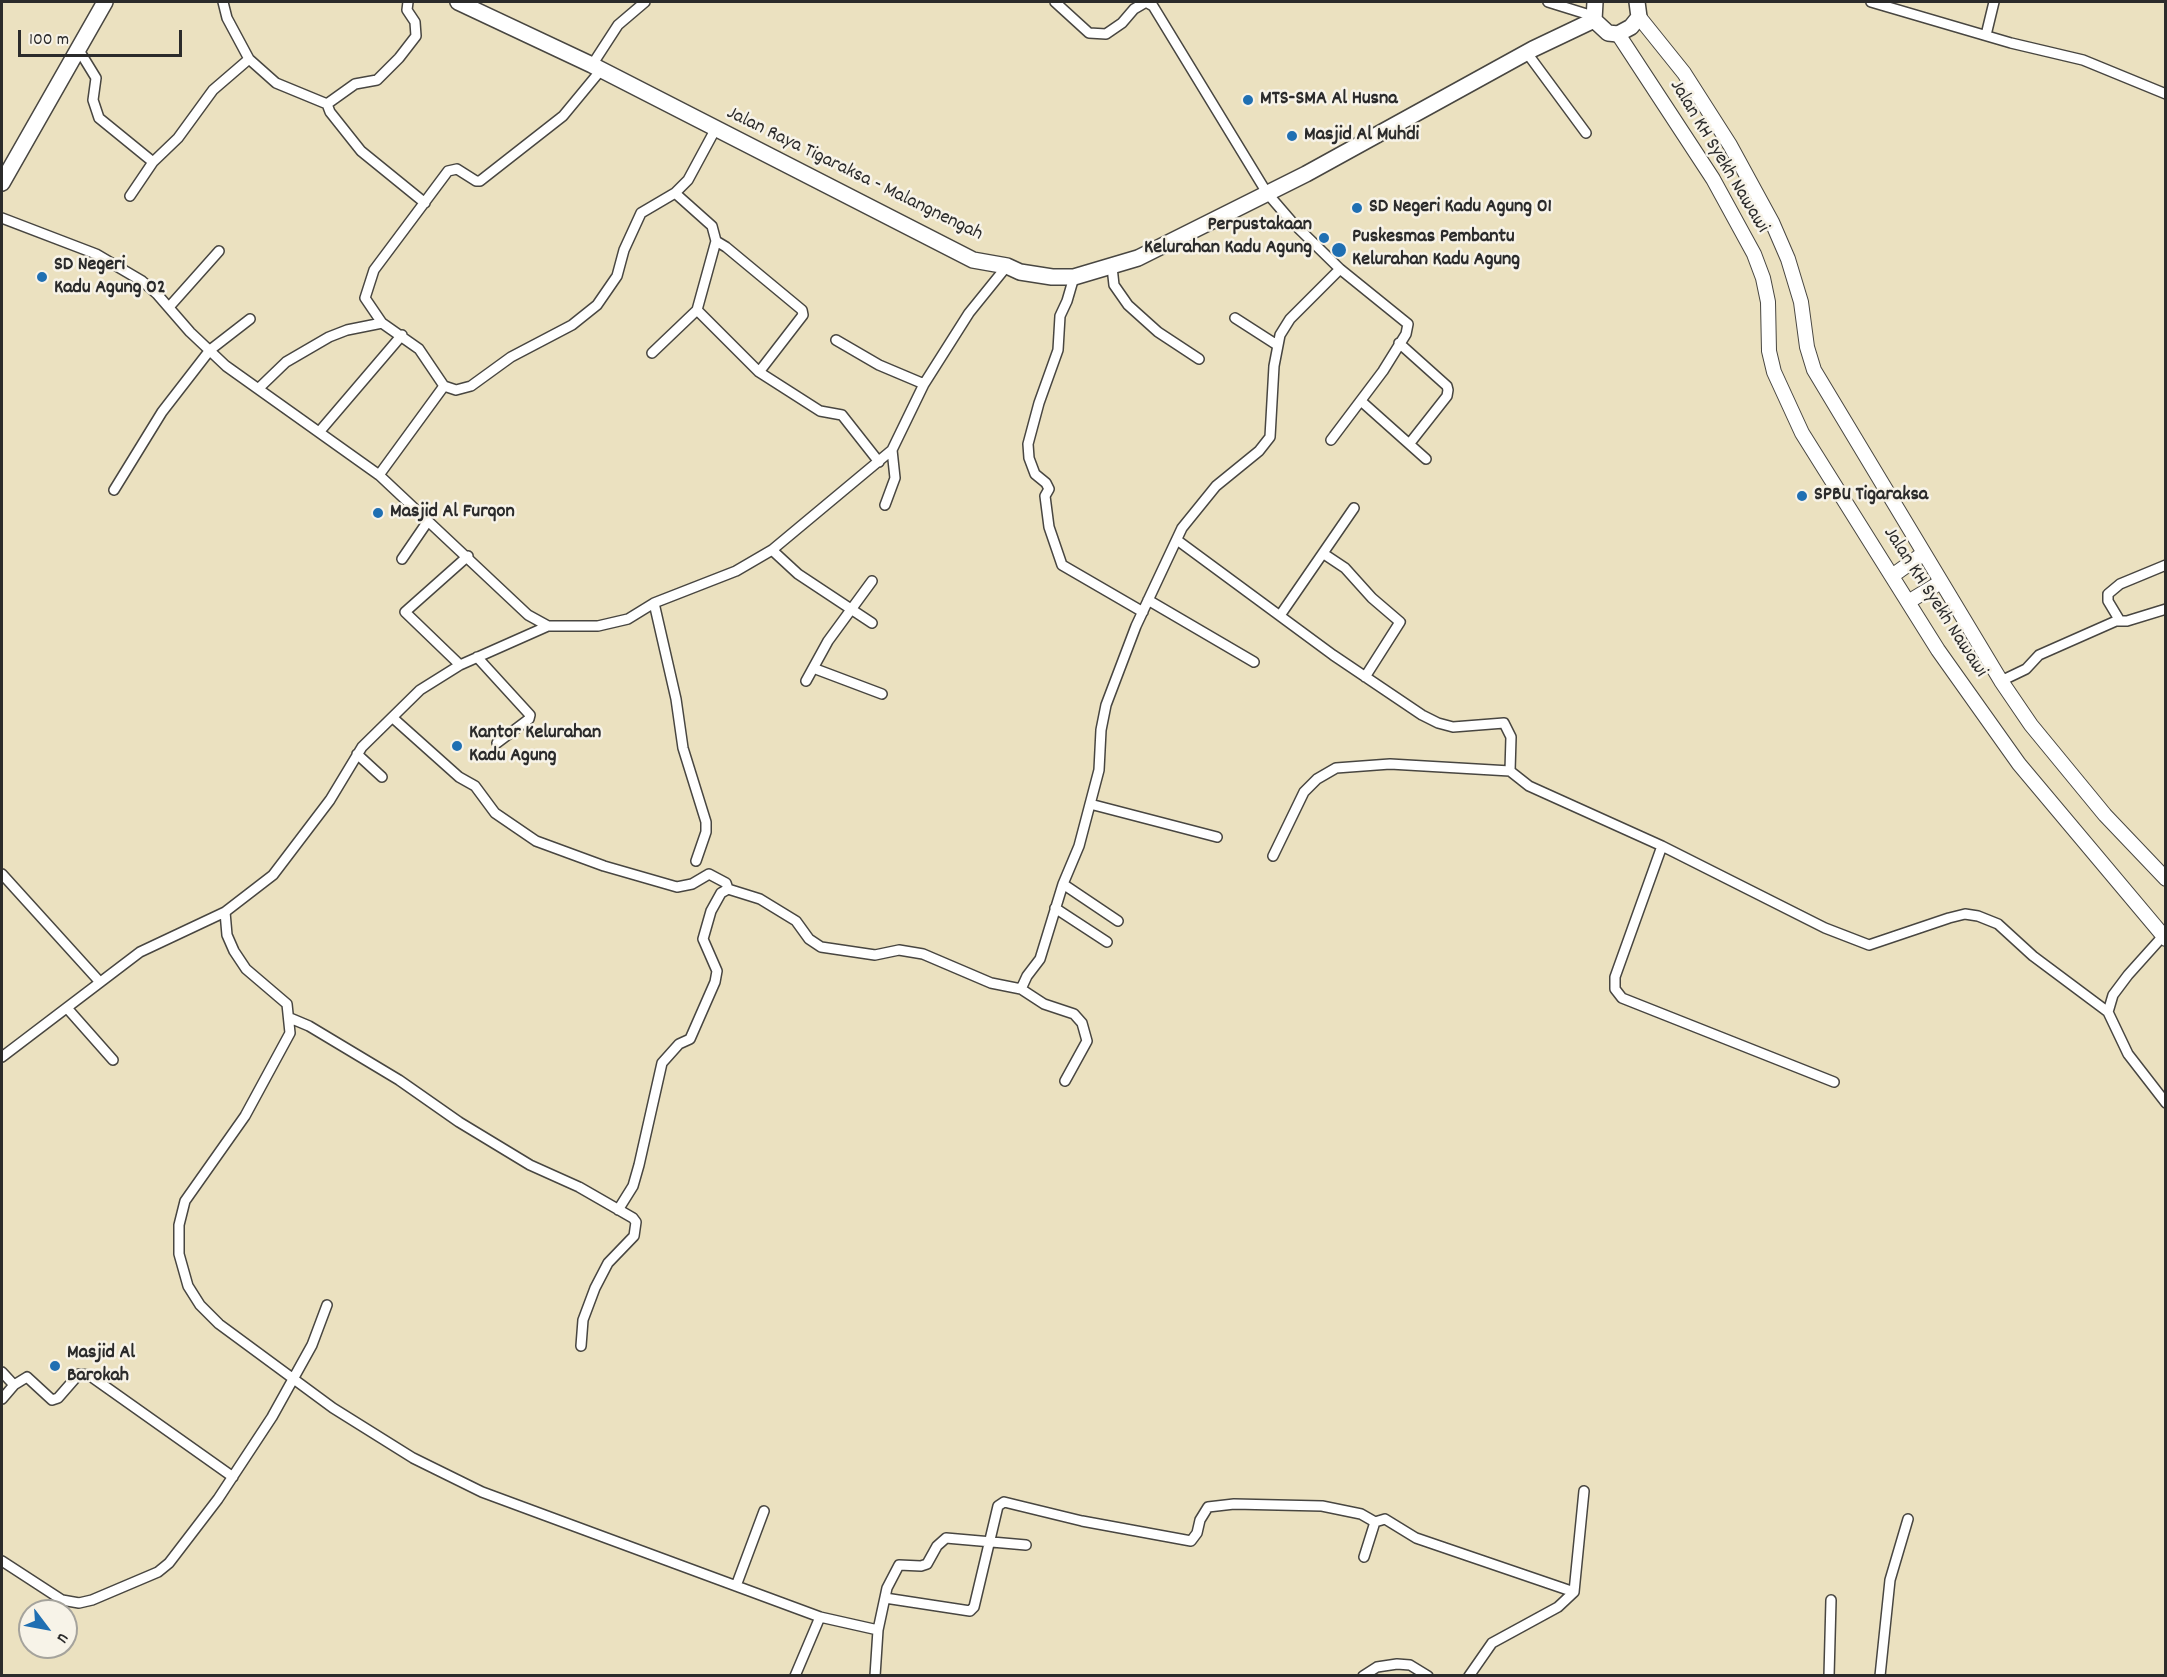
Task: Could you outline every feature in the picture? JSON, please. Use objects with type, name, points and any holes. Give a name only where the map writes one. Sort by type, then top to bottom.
[{"type":"main road","points":[[2,183],[77,46],[105,2]]},
{"type":"main road","name":"Jalan Raya Tigaraksa - Malangnengah","points":[[458,2],[596,67],[715,130],[973,260],[1006,266],[1020,272],[1074,277],[1138,258],[1268,193],[1527,53],[1594,12]]},
{"type":"main road","points":[[1594,12],[1599,28],[1617,34],[1631,27],[1638,9]]},
{"type":"main road","name":"Jalan KH Syekh Nawawi","points":[[1638,9],[1684,73],[1730,145],[1772,222],[1788,259],[1801,302],[1807,347],[1814,370],[2001,681],[2031,725],[2105,815],[2166,879]]},
{"type":"main road","name":"Jalan KH Syekh Nawawi","points":[[1617,34],[1713,179],[1754,254],[1763,278],[1768,302],[1769,351],[1781,391],[1802,433],[1938,650],[2019,764],[2164,938]]},
{"type":"main road","points":[[1892,576],[1924,553]]},
{"type":"main road","points":[[1908,602],[1941,582]]},
{"type":"street","points":[[223,2],[227,18],[249,58],[276,83],[327,104],[330,112],[361,151],[424,203]]},
{"type":"street","points":[[327,104],[355,84],[377,80],[399,58],[416,36],[415,22],[407,10],[408,2]]},
{"type":"street","points":[[645,2],[618,25],[596,67],[568,111],[497,169],[476,181],[457,169],[451,168],[384,255],[366,288],[365,298],[382,323],[419,349],[444,386],[463,390],[511,357],[573,325],[597,305],[617,276],[624,250],[641,213],[675,193],[688,180],[715,130]]},
{"type":"street","points":[[1055,2],[1089,33],[1106,34],[1122,23],[1134,9],[1146,2],[1154,6],[1268,193],[1292,222],[1340,269],[1408,324],[1406,334],[1361,401],[1331,440]]},
{"type":"street","points":[[1548,2],[1594,12]]},
{"type":"street","points":[[1871,2],[2083,60],[2166,94]]},
{"type":"street","points":[[1986,35],[1994,2]]},
{"type":"street","points":[[77,46],[96,78],[93,100],[99,118],[153,162]]},
{"type":"street","points":[[1527,53],[1586,133]]},
{"type":"street","points":[[130,196],[153,162],[178,138],[213,90],[249,58]]},
{"type":"street","points":[[652,352],[697,310],[716,242],[712,226],[675,193]]},
{"type":"street","points":[[2,218],[96,254],[141,281],[170,306],[190,332],[225,366],[321,431],[379,475],[468,556],[528,615],[548,626]]},
{"type":"street","points":[[716,242],[735,254],[802,310],[803,315],[759,372]]},
{"type":"street","points":[[170,306],[219,251]]},
{"type":"street","points":[[2,1057],[140,952],[225,912],[273,875],[330,800],[357,754],[384,724],[393,718],[420,690],[460,665],[548,626],[598,626],[628,619],[654,603],[736,571],[772,550],[892,450],[924,384],[969,313],[1006,266]]},
{"type":"street","points":[[1112,267],[1114,285],[1128,305],[1158,332],[1199,359]]},
{"type":"street","points":[[1021,989],[1027,976],[1040,959],[1063,884],[1079,846],[1099,770],[1101,730],[1106,705],[1148,600],[1177,540],[1198,505],[1216,486],[1259,451],[1270,437],[1276,345],[1290,319],[1340,269]]},
{"type":"street","points":[[1074,277],[1060,316],[1058,350],[1028,444],[1029,458],[1035,474],[1046,483],[1049,489],[1045,496],[1049,528],[1062,565],[1143,612]]},
{"type":"street","points":[[697,310],[759,372],[820,411],[842,415],[879,462]]},
{"type":"street","points":[[1235,318],[1276,345]]},
{"type":"street","points":[[114,490],[162,412],[210,350],[250,319]]},
{"type":"street","points":[[258,389],[286,362],[320,342],[347,330],[382,323]]},
{"type":"street","points":[[321,431],[402,335]]},
{"type":"street","points":[[836,340],[879,365],[924,384]]},
{"type":"street","points":[[1399,343],[1449,390],[1448,396],[1410,443]]},
{"type":"street","points":[[379,475],[444,386]]},
{"type":"street","points":[[1361,401],[1410,443],[1416,453],[1426,459]]},
{"type":"street","points":[[885,505],[895,478],[892,450]]},
{"type":"street","points":[[1281,614],[1354,508]]},
{"type":"street","points":[[402,559],[428,521]]},
{"type":"street","points":[[1177,540],[1365,677],[1438,723],[1453,726],[1504,723],[1511,737],[1510,771]]},
{"type":"street","points":[[772,550],[798,574],[872,623]]},
{"type":"street","points":[[1324,554],[1345,568],[1372,598],[1400,621],[1365,677]]},
{"type":"street","points":[[460,665],[405,612],[468,556]]},
{"type":"street","points":[[2120,621],[2108,601],[2108,594],[2120,584],[2166,565]]},
{"type":"street","points":[[806,681],[828,641],[872,580]]},
{"type":"street","points":[[1148,600],[1254,662]]},
{"type":"street","points":[[654,603],[676,699],[683,748],[706,822],[706,832],[696,861]]},
{"type":"street","points":[[2001,681],[2026,669],[2039,655],[2120,621],[2166,609]]},
{"type":"street","points":[[477,657],[530,715],[529,719],[497,743]]},
{"type":"street","points":[[813,668],[882,694]]},
{"type":"street","points":[[393,718],[459,777],[475,786],[495,813],[536,841],[604,866],[677,887],[701,880],[709,874],[726,883],[728,889]]},
{"type":"street","points":[[357,754],[382,777]]},
{"type":"street","points":[[1273,856],[1304,792],[1317,779],[1336,768],[1390,764],[1510,771],[1529,786],[1662,846],[1825,928],[1869,945],[1965,914],[1978,916],[1998,924],[2033,956],[2108,1012],[2128,1054],[2166,1103]]},
{"type":"street","points":[[1090,804],[1217,837]]},
{"type":"street","points":[[1662,846],[1616,977],[1615,989],[1622,999],[1834,1082]]},
{"type":"street","points":[[2,874],[99,981]]},
{"type":"street","points":[[1063,884],[1118,921]]},
{"type":"street","points":[[618,1210],[633,1186],[662,1063],[679,1044],[690,1039],[713,989],[717,971],[703,939],[711,911],[721,893],[728,889],[760,899],[796,921],[809,939],[821,947],[875,955],[899,950],[923,954],[991,983],[1021,989],[1044,1004],[1074,1014],[1082,1023],[1087,1041],[1065,1081]]},
{"type":"street","points":[[1055,908],[1107,942]]},
{"type":"street","points":[[225,912],[226,935],[234,951],[246,969],[282,999],[290,1018],[290,1033],[275,1064],[239,1125],[185,1201],[179,1240],[182,1269],[200,1305],[219,1324],[292,1380],[413,1458],[482,1492],[820,1617],[878,1630]]},
{"type":"street","points":[[2108,1012],[2113,995],[2128,975],[2164,938]]},
{"type":"street","points":[[68,1008],[114,1060]]},
{"type":"street","points":[[290,1018],[309,1026],[399,1080],[459,1122],[522,1160],[633,1218],[636,1229],[628,1244],[608,1263],[598,1281],[583,1320],[581,1346]]},
{"type":"street","points":[[2,1561],[63,1600],[79,1603],[153,1576],[169,1563],[233,1477],[272,1417],[312,1345],[327,1305]]},
{"type":"street","points":[[2,1372],[14,1384]]},
{"type":"street","points":[[2,1399],[14,1384],[27,1377],[48,1399],[52,1400],[58,1398],[79,1374],[89,1375],[233,1477]]},
{"type":"street","points":[[1469,1676],[1492,1642],[1558,1607],[1574,1592],[1584,1491]]},
{"type":"street","points":[[885,1598],[970,1611],[974,1607],[998,1506],[1004,1502],[1082,1521],[1191,1541],[1208,1507],[1234,1504],[1322,1506],[1361,1514],[1376,1522],[1385,1519],[1423,1540],[1574,1592]]},
{"type":"street","points":[[736,1586],[764,1511]]},
{"type":"street","points":[[1880,1676],[1890,1580],[1908,1520]]},
{"type":"street","points":[[1364,1557],[1376,1522]]},
{"type":"street","points":[[874,1676],[878,1630],[885,1598],[893,1572],[899,1565],[927,1564],[937,1546],[946,1538],[1026,1545]]},
{"type":"street","points":[[1828,1676],[1831,1600]]},
{"type":"street","points":[[795,1676],[820,1617]]},
{"type":"street","points":[[1362,1676],[1377,1666],[1397,1664],[1410,1665],[1428,1676]]},
{"type":"place","name":"MTS-SMA Al Husna","points":[[1248,100]]},
{"type":"place","name":"Masjid Al Muhdi","points":[[1292,136]]},
{"type":"place","name":"SD Negeri Kadu Agung 01","points":[[1357,208]]},
{"type":"place","name":"Perpustakaan Kelurahan Kadu Agung","points":[[1324,238]]},
{"type":"place","name":"Puskesmas Pembantu Kelurahan Kadu Agung","points":[[1339,250]]},
{"type":"place","name":"SD Negeri Kadu Agung 02","points":[[42,277]]},
{"type":"place","name":"SPBU Tigaraksa","points":[[1802,496]]},
{"type":"place","name":"Masjid Al Furqon","points":[[378,513]]},
{"type":"place","name":"Kantor Kelurahan Kadu Agung","points":[[457,746]]},
{"type":"place","name":"Masjid Al Barokah","points":[[55,1366]]}]
